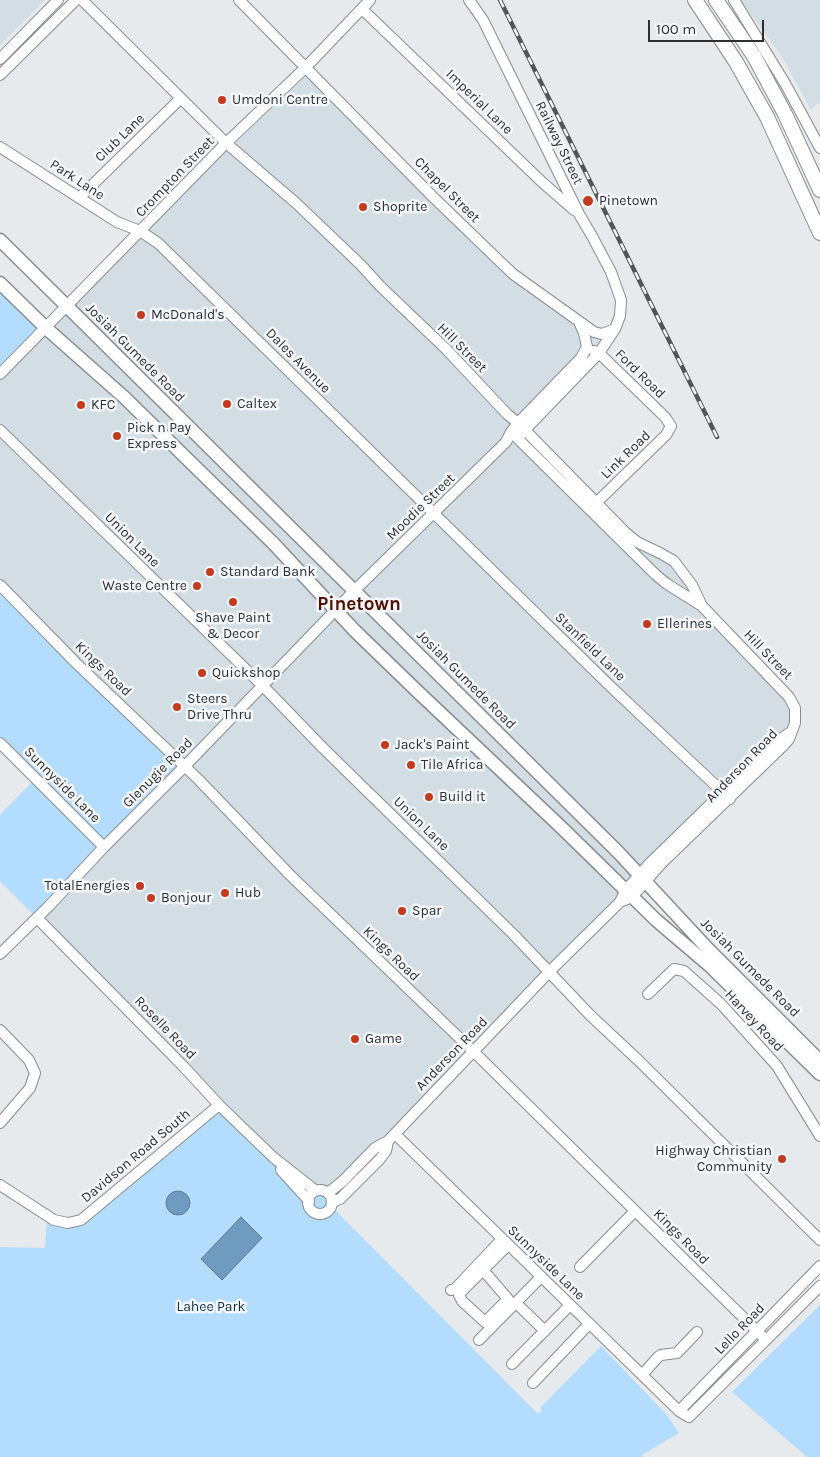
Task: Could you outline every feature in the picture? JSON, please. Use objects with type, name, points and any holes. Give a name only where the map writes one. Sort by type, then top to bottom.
[{"type":"highway","points":[[695,0],[736,62],[767,117],[820,234]]},
{"type":"highway","points":[[716,0],[754,56],[785,114],[820,190]]},
{"type":"highway","points":[[722,0],[736,28]]},
{"type":"main road","name":"Josiah Gumede Road","points":[[0,240],[643,878],[708,949],[820,1061]]},
{"type":"main road","name":"Josiah Gumede Road","points":[[0,283],[46,328],[125,398],[274,544],[336,611],[626,896],[710,966],[820,1074]]},
{"type":"street","points":[[0,59],[58,0]]},
{"type":"street","points":[[0,75],[76,0]]},
{"type":"street","name":"Hill Street","points":[[82,0],[226,144],[296,203],[361,265],[392,299],[452,355],[507,414],[522,426],[637,542],[667,556],[680,568],[692,585],[702,606]]},
{"type":"street","name":"Chapel Street","points":[[239,0],[433,197],[513,274],[579,322],[598,333],[606,333],[615,329]]},
{"type":"street","name":"Crompton Street","points":[[0,374],[226,144],[306,67],[370,0]]},
{"type":"street","name":"Railway Street","points":[[469,0],[483,20],[579,214],[611,272],[619,292],[622,306],[615,329],[599,353]]},
{"type":"street","points":[[734,0],[786,85],[820,148]]},
{"type":"street","name":"Imperial Lane","points":[[362,9],[544,183],[579,214]]},
{"type":"street","name":"Club Lane","points":[[79,198],[180,99]]},
{"type":"street","name":"Park Lane","points":[[0,147],[117,222],[140,231]]},
{"type":"street","name":"Dales Avenue","points":[[140,231],[158,243],[434,513]]},
{"type":"street","points":[[513,436],[578,361],[586,347],[584,333],[579,322]]},
{"type":"street","name":"Ford Road","points":[[586,347],[599,353],[665,417],[671,426]]},
{"type":"street","points":[[522,426],[599,353]]},
{"type":"street","name":"Link Road","points":[[597,502],[666,435],[671,426]]},
{"type":"street","name":"Union Lane","points":[[0,430],[305,728],[323,748],[550,971],[590,1015],[820,1240]]},
{"type":"street","name":"Hill Street","points":[[513,436],[667,584],[702,606],[789,697],[795,708],[795,723],[792,732]]},
{"type":"street","name":"Moodie Street","points":[[336,611],[354,591],[513,436]]},
{"type":"street","name":"Stanfield Lane","points":[[434,513],[616,692],[726,795]]},
{"type":"street","points":[[667,584],[676,579],[680,568]]},
{"type":"street","name":"Kings Road","points":[[0,585],[76,663],[185,766],[290,875],[473,1051],[766,1340]]},
{"type":"street","name":"Glenugie Road","points":[[0,954],[336,611]]},
{"type":"street","name":"Anderson Road","points":[[330,1198],[374,1148],[391,1137],[550,971],[726,795],[783,746],[792,732]]},
{"type":"street","name":"Sunnyside Lane","points":[[0,743],[104,847]]},
{"type":"street","name":"Roselle Road","points":[[37,918],[219,1105],[274,1158],[316,1191]]},
{"type":"street","name":"Harvey Road","points":[[648,994],[674,969],[684,971],[721,1004],[777,1066],[820,1136]]},
{"type":"street","points":[[0,1030],[29,1060],[35,1073],[30,1088],[0,1122]]},
{"type":"street","name":"Davidson Road South","points":[[0,1185],[54,1220],[68,1223],[81,1220],[219,1105]]},
{"type":"street","name":"Sunnyside Lane","points":[[391,1137],[505,1242],[679,1411],[690,1417]]},
{"type":"street","name":"Roselle Road","points":[[274,1158],[282,1172],[309,1201]]},
{"type":"street","points":[[321,1190],[330,1198],[329,1209],[320,1214],[313,1211],[309,1201],[312,1194],[316,1191],[321,1190]]},
{"type":"street","points":[[580,1267],[635,1211]]},
{"type":"street","points":[[483,1270],[508,1300],[485,1322],[459,1296],[505,1242]]},
{"type":"street","points":[[452,1290],[505,1242]]},
{"type":"street","name":"Lello Road","points":[[679,1411],[820,1266]]},
{"type":"street","points":[[479,1340],[541,1277]]},
{"type":"street","name":"Lello Road","points":[[690,1417],[820,1286]]},
{"type":"street","points":[[516,1303],[545,1331]]},
{"type":"street","points":[[512,1364],[570,1305]]},
{"type":"street","points":[[532,1383],[589,1324]]},
{"type":"street","points":[[642,1375],[661,1355],[677,1353],[696,1332]]},
{"type":"shaded area","points":[[0,0],[45,0],[0,45]]},
{"type":"shaded area","points":[[740,0],[820,0],[820,101],[811,110],[781,55]]},
{"type":"shaded area","points":[[306,68],[513,274],[594,332],[615,329],[525,430],[637,542],[660,553],[789,697],[795,723],[625,891],[387,1141],[328,1193],[312,1194],[219,1105],[37,918],[79,875],[0,586],[0,375]]},
{"type":"shaded area","points":[[178,1191],[186,1195],[190,1203],[186,1211],[178,1215],[170,1211],[166,1203],[170,1195]]},
{"type":"shaded area","points":[[241,1217],[262,1238],[222,1280],[201,1259]]},
{"type":"green space","points":[[0,283],[46,328],[0,375]]},
{"type":"green space","points":[[0,586],[185,767],[37,918],[0,881],[0,815],[36,778],[0,743]]},
{"type":"green space","name":"Lahee Park","points":[[219,1105],[311,1194],[319,1190],[324,1190],[328,1193],[332,1200],[332,1205],[339,1214],[538,1414],[542,1411],[540,1408],[601,1346],[667,1415],[679,1433],[642,1455],[643,1457],[0,1457],[0,1247],[45,1248],[47,1216],[81,1219]]},
{"type":"green space","points":[[820,1305],[820,1457],[807,1457],[732,1392]]},
{"type":"railway","points":[[500,0],[717,437]]},
{"type":"place","name":"Umdoni Centre","points":[[222,100]]},
{"type":"place","name":"Pinetown","points":[[588,201]]},
{"type":"place","name":"Shoprite","points":[[363,207]]},
{"type":"place","name":"McDonald's","points":[[141,315]]},
{"type":"place","name":"Caltex","points":[[227,404]]},
{"type":"place","name":"KFC","points":[[81,405]]},
{"type":"place","name":"Pick n Pay Express","points":[[117,436]]},
{"type":"place","name":"Standard Bank","points":[[210,572]]},
{"type":"place","name":"Waste Centre","points":[[197,586]]},
{"type":"place","name":"Shave Paint & Decor","points":[[233,602]]},
{"type":"place","name":"Ellerines","points":[[647,624]]},
{"type":"place","name":"Quickshop","points":[[202,673]]},
{"type":"place","name":"Steers Drive Thru","points":[[177,707]]},
{"type":"place","name":"Jack's Paint","points":[[385,745]]},
{"type":"place","name":"Tile Africa","points":[[411,765]]},
{"type":"place","name":"Build it","points":[[429,797]]},
{"type":"place","name":"TotalEnergies","points":[[140,886]]},
{"type":"place","name":"Hub","points":[[225,893]]},
{"type":"place","name":"Bonjour","points":[[151,898]]},
{"type":"place","name":"Spar","points":[[402,911]]},
{"type":"place","name":"Game","points":[[355,1039]]},
{"type":"place","name":"Highway Christian Community","points":[[782,1159]]},
{"type":"district","name":"Pinetown","points":[[359,605]]}]
